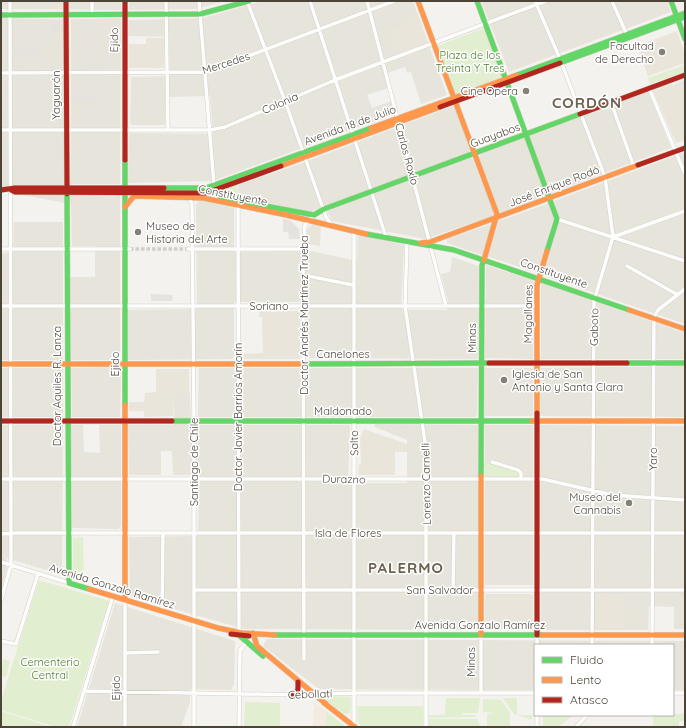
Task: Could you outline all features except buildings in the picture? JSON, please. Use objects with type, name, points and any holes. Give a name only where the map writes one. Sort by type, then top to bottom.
[{"type":"street","points":[[1,600],[11,566],[9,306],[10,1]]},
{"type":"street","name":"Yaguarón","points":[[66,1],[67,190]]},
{"type":"street","points":[[92,1],[92,15]]},
{"type":"street","name":"Ejido","points":[[125,1],[124,190],[127,249],[125,306],[125,727]]},
{"type":"street","points":[[166,1],[168,130]]},
{"type":"street","points":[[199,1],[215,187]]},
{"type":"street","points":[[1,15],[200,14],[248,1],[324,209],[332,227]]},
{"type":"street","points":[[310,1],[370,192],[386,237]]},
{"type":"street","name":"Carlos Roxlo","points":[[368,1],[446,306]]},
{"type":"street","name":"Mercedes","points":[[1,73],[206,72],[394,1]]},
{"type":"street","points":[[418,1],[497,218]]},
{"type":"street","points":[[477,1],[557,219],[685,261]]},
{"type":"street","name":"Colonia","points":[[1,130],[210,130],[225,127],[335,80],[433,44],[536,3],[546,1]]},
{"type":"street","points":[[612,1],[628,36]]},
{"type":"street","points":[[671,1],[685,38]]},
{"type":"street","name":"Gaboto","points":[[536,3],[560,61],[604,177],[613,237],[595,298],[593,364],[592,644]]},
{"type":"street","name":"Avenida 18 de Julio","points":[[1,190],[10,190],[15,188],[67,190],[202,189],[215,187],[507,81],[677,18],[685,13]]},
{"type":"street","name":"Avenida 18 de Julio","points":[[677,18],[685,17]]},
{"type":"street","name":"Guayabos","points":[[314,215],[324,209],[685,75]]},
{"type":"street","points":[[649,88],[685,174]]},
{"type":"street","points":[[611,102],[634,167]]},
{"type":"street","name":"José Enrique Rodó","points":[[431,244],[604,177],[685,148]]},
{"type":"street","name":"Avenida 18 de Julio","points":[[124,190],[144,192],[206,193],[215,187]]},
{"type":"street","name":"Constituyente","points":[[215,187],[222,198],[238,203],[354,232],[407,242],[431,244],[454,250],[654,317],[685,329]]},
{"type":"street","name":"Doctor Aquiles R. Lanza","points":[[67,190],[69,583]]},
{"type":"street","name":"Avenida 18 de Julio","points":[[134,196],[144,192],[152,196]]},
{"type":"street","points":[[125,208],[134,196]]},
{"type":"street","name":"Avenida 18 de Julio","points":[[134,196],[189,197]]},
{"type":"street","name":"Constituyente","points":[[189,197],[314,215]]},
{"type":"street","name":"Santiago de Chile","points":[[189,197],[192,204],[190,249],[194,364],[194,727]]},
{"type":"street","name":"Doctor Javier Barrios Amorín","points":[[238,203],[239,634]]},
{"type":"street","points":[[613,237],[685,211]]},
{"type":"street","name":"Doctor Andrés Martínez Trueba","points":[[304,659],[304,229],[308,221],[314,215]]},
{"type":"street","name":"Minas","points":[[481,692],[481,420],[483,260],[497,218]]},
{"type":"street","name":"Magallanes","points":[[537,644],[537,306],[539,279],[557,219]]},
{"type":"street","name":"Salto","points":[[354,232],[354,726]]},
{"type":"street","name":"Lorenzo Carnelli","points":[[407,242],[405,306],[426,449],[426,727]]},
{"type":"street","points":[[1,249],[127,249]]},
{"type":"street","points":[[190,249],[304,249]]},
{"type":"street","points":[[627,266],[678,295]]},
{"type":"street","points":[[303,275],[353,285]]},
{"type":"street","points":[[654,317],[658,310],[685,289]]},
{"type":"street","name":"Soriano","points":[[1,306],[537,306]]},
{"type":"street","name":"Yaro","points":[[652,644],[654,317]]},
{"type":"street","name":"Canelones","points":[[1,364],[685,363]]},
{"type":"street","name":"Maldonado","points":[[1,421],[685,421]]},
{"type":"street","points":[[492,462],[518,470],[520,472],[521,479]]},
{"type":"street","name":"Durazno","points":[[1,479],[537,479],[613,495],[685,500]]},
{"type":"street","points":[[162,611],[163,533]]},
{"type":"street","points":[[453,590],[454,533]]},
{"type":"street","name":"Isla de Flores","points":[[1,534],[685,533]]},
{"type":"street","name":"Avenida Gonzalo Ramírez","points":[[1,562],[239,634],[685,635]]},
{"type":"street","points":[[1,641],[16,644],[38,574]]},
{"type":"street","name":"San Salvador","points":[[195,590],[685,590]]},
{"type":"street","points":[[73,727],[113,596]]},
{"type":"street","points":[[239,634],[246,643],[268,659],[272,660]]},
{"type":"street","points":[[254,635],[257,646],[272,660],[354,726]]},
{"type":"street","points":[[240,727],[240,650],[246,643]]},
{"type":"street","points":[[126,653],[158,652]]},
{"type":"street","points":[[293,695],[298,690],[300,683]]},
{"type":"street","name":"Cebollatí","points":[[84,691],[293,695],[354,693],[534,693]]},
{"type":"street","points":[[674,694],[685,693]]},
{"type":"street","points":[[537,716],[537,727]]},
{"type":"street","points":[[576,727],[586,716]]},
{"type":"shaded area","points":[[1,1],[121,1],[121,10],[1,9]]},
{"type":"shaded area","points":[[129,1],[224,1],[197,9],[129,10]]},
{"type":"shaded area","points":[[261,1],[413,1],[447,95],[421,104],[411,72],[407,73],[405,67],[385,74],[388,88],[367,95],[372,108],[391,101],[394,114],[213,181],[128,183],[130,133],[213,134],[210,96],[165,97],[165,125],[132,125],[130,123],[131,77],[170,76],[168,37],[128,36],[129,20],[204,18]]},
{"type":"shaded area","points":[[481,1],[667,1],[671,12],[509,72]]},
{"type":"shaded area","points":[[418,15],[427,42],[397,53],[391,30],[409,23],[408,18]]},
{"type":"shaded area","points":[[1,18],[63,19],[71,178],[71,19],[121,18],[120,184],[71,184],[71,195],[120,195],[120,360],[71,360],[70,277],[95,277],[95,246],[72,246],[71,204],[1,191]]},
{"type":"shaded area","points":[[51,21],[62,23],[62,31],[56,31],[56,35],[51,35]]},
{"type":"shaded area","name":"Facultad de Derecho","points":[[677,31],[685,54],[685,63],[648,76],[637,46]]},
{"type":"shaded area","points":[[146,38],[164,38],[164,68],[129,68],[129,44],[146,44]]},
{"type":"shaded area","points":[[14,47],[38,47],[38,56],[14,56]]},
{"type":"shaded area","points":[[685,79],[685,140],[676,143],[653,91],[671,84],[674,85]]},
{"type":"shaded area","points":[[648,91],[671,148],[551,193],[529,136]]},
{"type":"shaded area","points":[[71,95],[95,95],[95,102],[71,102]]},
{"type":"shaded area","points":[[453,106],[455,107],[471,152],[310,212],[239,197],[238,185],[305,162]]},
{"type":"shaded area","points":[[524,137],[546,195],[502,213],[499,211],[479,157],[481,154]]},
{"type":"shaded area","points":[[685,152],[685,324],[542,275],[560,220],[554,201]]},
{"type":"shaded area","points":[[472,157],[495,215],[425,239],[332,221],[327,211]]},
{"type":"shaded area","points":[[200,200],[234,208],[234,252],[311,251],[357,261],[358,234],[404,245],[401,308],[403,310],[447,310],[448,301],[441,274],[450,272],[452,257],[479,266],[478,359],[308,358],[308,302],[234,302],[234,356],[232,359],[128,360],[128,310],[197,309],[196,204]]},
{"type":"shaded area","points":[[549,203],[554,218],[537,273],[487,256],[499,221]]},
{"type":"shaded area","points":[[283,219],[290,220],[299,229],[300,239],[289,239],[288,232],[283,232]]},
{"type":"shaded area","points":[[14,222],[63,222],[63,360],[1,360],[1,253],[13,253]]},
{"type":"shaded area","points":[[313,224],[321,226],[320,246],[307,244],[307,229]]},
{"type":"shaded area","points":[[491,224],[492,225],[482,255],[447,243],[447,239]]},
{"type":"shaded area","points":[[486,265],[534,281],[533,359],[485,358]]},
{"type":"shaded area","points":[[541,283],[685,333],[685,359],[541,359]]},
{"type":"shaded area","points":[[151,294],[173,295],[172,301],[151,301]]},
{"type":"shaded area","points":[[259,311],[300,311],[300,359],[243,359],[243,354],[263,353],[262,317],[259,317]]},
{"type":"shaded area","points":[[685,366],[685,417],[540,416],[541,368]]},
{"type":"shaded area","points":[[121,367],[120,417],[72,417],[71,368]]},
{"type":"shaded area","points":[[1,368],[63,368],[63,417],[1,417]]},
{"type":"shaded area","points":[[199,368],[478,368],[477,414],[475,417],[198,417]]},
{"type":"shaded area","points":[[485,368],[533,368],[533,416],[485,416]]},
{"type":"shaded area","points":[[156,369],[189,369],[189,393],[173,393],[173,416],[144,417],[144,411],[129,411],[129,402],[144,402],[145,393],[156,392]]},
{"type":"shaded area","points":[[173,393],[190,393],[191,425],[350,425],[348,483],[407,483],[407,440],[375,427],[375,424],[478,425],[478,630],[244,629],[130,596],[129,537],[198,536],[199,475],[173,475],[172,451],[161,451],[161,475],[129,475],[128,425],[174,425]]},
{"type":"shaded area","points":[[1,425],[63,425],[62,575],[7,558],[7,569],[1,590]]},
{"type":"shaded area","points":[[70,425],[83,425],[84,452],[100,453],[99,425],[121,425],[121,526],[118,529],[72,527]]},
{"type":"shaded area","points":[[485,425],[533,425],[533,585],[485,585]]},
{"type":"shaded area","points":[[540,425],[685,426],[685,629],[674,629],[674,607],[649,606],[648,630],[541,630]]},
{"type":"shaded area","points":[[364,429],[407,444],[407,452],[395,452],[395,475],[358,475],[359,464],[361,464],[360,439]]},
{"type":"shaded area","points":[[486,594],[531,594],[533,596],[533,628],[485,628]]},
{"type":"shaded area","points":[[596,594],[624,595],[626,629],[596,629]]},
{"type":"shaded area","points":[[115,603],[235,641],[234,684],[231,690],[190,689],[190,702],[181,727],[77,727]]},
{"type":"shaded area","points":[[267,639],[685,641],[685,690],[674,690],[674,644],[534,644],[534,690],[319,689],[263,646]]},
{"type":"shaded area","points":[[314,702],[326,711],[326,727],[313,727]]},
{"type":"green space","name":"Plaza de los Treinta Y Tres","points":[[484,28],[503,77],[455,94],[437,46]]},
{"type":"green space","points":[[685,65],[685,72],[650,84],[648,78]]},
{"type":"green space","points":[[237,185],[239,199],[220,194],[221,191]]},
{"type":"green space","points":[[485,462],[517,471],[519,476],[485,476]]},
{"type":"green space","points":[[83,537],[84,581],[73,576],[73,538]]},
{"type":"green space","name":"Cementerio Central","points":[[39,580],[109,601],[69,727],[56,727],[1,710],[1,701]]},
{"type":"green space","points":[[3,659],[10,661],[6,677],[1,676]]},
{"type":"green space","points":[[331,696],[350,697],[350,713],[343,714],[328,702],[327,698]]},
{"type":"green space","points":[[446,698],[480,698],[478,713],[462,713],[463,715],[476,715],[476,717],[429,718],[429,715],[445,715]]},
{"type":"green space","points":[[503,698],[517,698],[517,715],[514,714]]},
{"type":"green space","points":[[483,699],[501,700],[510,713],[510,727],[487,727],[487,714],[497,713],[483,712]]},
{"type":"green space","points":[[245,702],[280,703],[280,727],[244,727]]},
{"type":"green space","points":[[357,706],[423,706],[423,727],[362,727],[358,722]]},
{"type":"green space","points":[[1,711],[51,727],[1,727]]},
{"type":"green space","points":[[326,711],[346,727],[326,727]]},
{"type":"green space","points":[[674,714],[685,714],[685,721],[679,721],[679,727],[653,727],[653,716],[674,716]]},
{"type":"green space","points":[[517,715],[532,715],[532,720]]},
{"type":"green space","points":[[543,716],[572,716],[558,727],[543,727]]},
{"type":"green space","points":[[429,719],[477,719],[481,727],[429,727]]},
{"type":"tunnel","points":[[130,249],[188,249]]},
{"type":"traffic: fast","points":[[1,15],[200,14],[249,1]]},
{"type":"traffic: fast","points":[[477,1],[557,219],[547,251]]},
{"type":"traffic: fast","points":[[671,1],[685,39]]},
{"type":"traffic: fast","points":[[517,75],[685,13]]},
{"type":"traffic: fast","points":[[560,63],[685,17]]},
{"type":"traffic: fast","points":[[215,188],[217,194],[222,198],[314,215],[324,209],[580,114]]},
{"type":"traffic: fast","points":[[164,188],[206,188],[371,128]]},
{"type":"traffic: fast","points":[[125,160],[125,405]]},
{"type":"traffic: fast","points":[[67,194],[69,583],[89,589]]},
{"type":"traffic: fast","points":[[366,234],[454,250],[629,310]]},
{"type":"traffic: fast","points":[[481,476],[482,265],[484,260]]},
{"type":"traffic: fast","points":[[305,364],[489,363]]},
{"type":"traffic: fast","points":[[627,363],[685,363]]},
{"type":"traffic: fast","points":[[172,421],[532,421]]},
{"type":"traffic: fast","points":[[273,635],[542,635]]},
{"type":"traffic: fast","points":[[240,636],[263,656]]},
{"type":"traffic: slow","points":[[418,1],[497,214],[484,260]]},
{"type":"traffic: slow","points":[[371,128],[517,75]]},
{"type":"traffic: slow","points":[[281,166],[440,107]]},
{"type":"traffic: slow","points":[[421,243],[430,242],[638,165]]},
{"type":"traffic: slow","points":[[125,207],[134,196],[203,198],[282,214],[366,234]]},
{"type":"traffic: slow","points":[[537,413],[537,285],[547,251]]},
{"type":"traffic: slow","points":[[629,310],[685,329]]},
{"type":"traffic: slow","points":[[1,364],[305,364]]},
{"type":"traffic: slow","points":[[125,405],[125,600]]},
{"type":"traffic: slow","points":[[532,421],[685,421]]},
{"type":"traffic: slow","points":[[481,476],[481,635]]},
{"type":"traffic: slow","points":[[89,589],[218,628],[242,633],[275,635]]},
{"type":"traffic: slow","points":[[253,633],[257,646],[326,704]]},
{"type":"traffic: slow","points":[[542,635],[685,635]]},
{"type":"traffic: slow","points":[[324,703],[355,727]]},
{"type":"traffic: jam","points":[[66,1],[67,194]]},
{"type":"traffic: jam","points":[[125,1],[125,160]]},
{"type":"traffic: jam","points":[[440,107],[560,63]]},
{"type":"traffic: jam","points":[[580,114],[685,75]]},
{"type":"traffic: jam","points":[[638,165],[685,148]]},
{"type":"traffic: jam","points":[[11,190],[15,192],[206,193],[281,166]]},
{"type":"traffic: jam","points":[[1,190],[15,188],[164,188]]},
{"type":"traffic: jam","points":[[489,363],[627,363]]},
{"type":"traffic: jam","points":[[537,413],[537,635]]},
{"type":"traffic: jam","points":[[1,421],[172,421]]},
{"type":"traffic: jam","points":[[231,634],[249,636]]},
{"type":"traffic: jam","points":[[293,695],[298,690],[298,682]]},
{"type":"place","name":"Facultad de Derecho","points":[[662,52]]},
{"type":"place","name":"Cine Opera","points":[[526,91]]},
{"type":"place","name":"Museo de Historia del Arte","points":[[138,232]]},
{"type":"place","name":"Iglesia de San Antonio y Santa Clara","points":[[504,380]]},
{"type":"place","name":"Museo del Cannabis","points":[[629,503]]},
{"type":"district","name":"CORDÓN","points":[[587,102]]},
{"type":"district","name":"PALERMO","points":[[406,567]]}]
